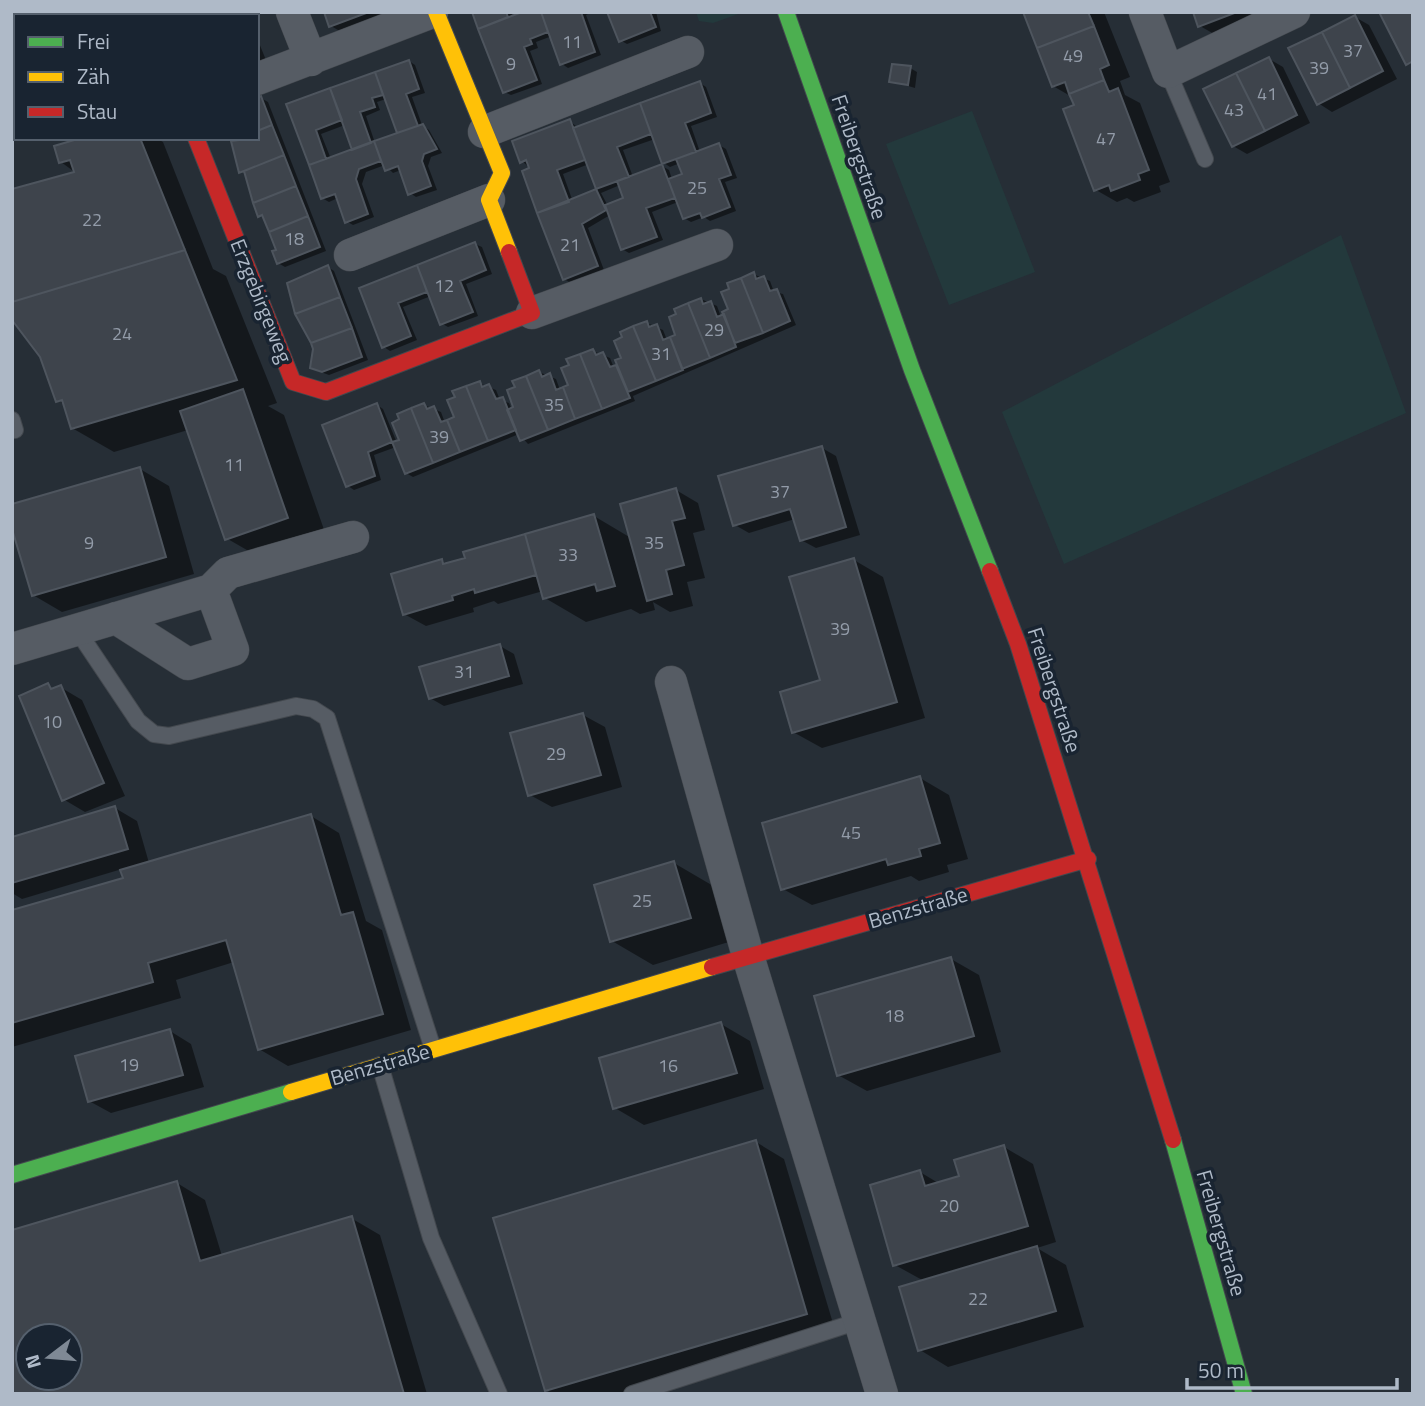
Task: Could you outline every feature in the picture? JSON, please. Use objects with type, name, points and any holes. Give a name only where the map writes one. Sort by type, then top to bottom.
[{"type":"street","points":[[292,12],[311,60]]},
{"type":"street","points":[[259,78],[434,12],[502,173],[489,200],[351,255]]},
{"type":"street","name":"Freibergstraße","points":[[786,12],[912,369],[1018,644],[1088,859],[1158,1088],[1244,1394]]},
{"type":"street","points":[[1145,12],[1168,72],[1294,12]]},
{"type":"street","points":[[484,132],[688,52]]},
{"type":"street","name":"Erzgebirgeweg","points":[[197,140],[293,382],[326,392],[717,245]]},
{"type":"street","points":[[489,200],[532,313]]},
{"type":"street","points":[[12,649],[211,590],[228,573],[353,537]]},
{"type":"street","points":[[116,618],[188,664],[233,650],[211,590]]},
{"type":"street","points":[[671,682],[748,956],[882,1394]]},
{"type":"street","name":"Benzstraße","points":[[12,1175],[748,956],[1088,859]]},
{"type":"lane","points":[[1168,72],[1205,159]]},
{"type":"lane","points":[[77,630],[138,721],[154,734],[169,736],[296,706],[313,709],[327,718],[433,1049]]},
{"type":"lane","points":[[380,1065],[431,1238],[499,1394]]},
{"type":"lane","points":[[632,1394],[859,1321]]},
{"type":"green space","points":[[696,12],[744,12],[713,23],[699,21]]},
{"type":"green space","points":[[972,111],[1035,272],[949,305],[886,144]]},
{"type":"green space","points":[[1341,235],[1406,413],[1064,564],[1002,412]]},
{"type":"building","points":[[12,12],[74,14],[14,14],[14,17]]},
{"type":"building","points":[[237,12],[238,14],[198,14]]},
{"type":"building","points":[[324,12],[369,12],[329,27]]},
{"type":"building","points":[[472,12],[506,12],[508,17],[478,29]]},
{"type":"building","points":[[522,12],[541,12],[548,32],[530,39],[532,44],[524,47],[537,80],[503,93],[478,29]]},
{"type":"building","points":[[541,12],[581,12],[595,52],[560,65]]},
{"type":"building","points":[[607,12],[650,12],[656,27],[619,42]]},
{"type":"building","points":[[1023,12],[1088,12],[1094,26],[1037,48]]},
{"type":"building","points":[[1193,12],[1237,12],[1198,27]]},
{"type":"building","points":[[1379,12],[1413,12],[1413,61],[1406,65]]},
{"type":"building","points":[[1355,15],[1383,71],[1350,88],[1322,32]]},
{"type":"building","points":[[1094,26],[1109,65],[1100,69],[1104,80],[1069,94],[1065,82],[1052,87],[1037,48]]},
{"type":"building","points":[[1322,32],[1350,88],[1317,105],[1288,48]]},
{"type":"building","points":[[1269,57],[1297,115],[1265,131],[1236,73]]},
{"type":"building","points":[[409,60],[419,89],[406,94],[418,126],[397,133],[375,72]]},
{"type":"building","points":[[892,64],[911,66],[908,85],[889,82]]},
{"type":"building","points":[[375,72],[383,95],[372,98],[375,107],[360,112],[371,143],[352,150],[330,88]]},
{"type":"building","points":[[1236,73],[1265,131],[1232,147],[1203,89]]},
{"type":"building","points":[[1104,80],[1109,92],[1118,88],[1149,170],[1138,174],[1140,180],[1111,191],[1109,185],[1094,191],[1063,109],[1074,105],[1069,94]]},
{"type":"building","points":[[700,81],[711,113],[685,123],[696,152],[662,164],[640,103]]},
{"type":"building","points":[[330,88],[342,120],[316,130],[326,159],[309,165],[286,104]]},
{"type":"building","points":[[261,96],[272,125],[259,130]]},
{"type":"building","points":[[640,103],[651,134],[617,147],[629,177],[596,189],[573,128]]},
{"type":"building","points":[[570,119],[585,160],[557,170],[569,202],[537,213],[522,171],[529,168],[526,160],[520,163],[512,141]]},
{"type":"building","points":[[423,124],[437,149],[424,154],[422,161],[431,186],[408,195],[398,166],[385,171],[374,141]]},
{"type":"building","points":[[272,125],[284,155],[239,173],[231,141],[259,140],[259,130]]},
{"type":"building","points":[[74,140],[141,140],[185,250],[12,302],[12,189],[74,172],[70,160],[59,163],[54,146]]},
{"type":"building","points":[[374,141],[381,161],[359,169],[356,179],[368,214],[345,223],[335,194],[321,199],[309,165]]},
{"type":"building","points":[[719,143],[731,175],[719,179],[730,207],[702,218],[700,213],[683,219],[668,179],[682,174],[676,159]]},
{"type":"building","points":[[284,155],[296,186],[253,203],[244,171]]},
{"type":"building","points":[[662,164],[675,198],[646,208],[657,237],[621,250],[605,205],[623,198],[617,181]]},
{"type":"building","points":[[296,186],[308,216],[269,232],[262,215],[258,217],[253,203]]},
{"type":"building","points":[[596,189],[606,210],[582,224],[598,266],[563,280],[537,213]]},
{"type":"building","points":[[308,216],[320,247],[277,264],[272,251],[276,250],[269,232]]},
{"type":"building","points":[[475,242],[486,270],[460,281],[473,312],[440,325],[417,265]]},
{"type":"building","points":[[185,250],[237,380],[71,429],[62,400],[56,402],[40,357],[12,320],[12,302]]},
{"type":"building","points":[[328,265],[340,297],[295,314],[287,283]]},
{"type":"building","points":[[417,265],[427,292],[398,303],[411,336],[382,348],[359,288]]},
{"type":"building","points":[[754,272],[756,279],[764,276],[770,291],[777,289],[790,321],[763,333],[741,278]]},
{"type":"building","points":[[741,278],[763,333],[735,343],[722,312],[728,309],[721,292],[729,289],[727,283]]},
{"type":"building","points":[[340,297],[352,328],[311,343],[295,314]]},
{"type":"building","points":[[701,298],[703,304],[711,301],[717,317],[724,314],[736,347],[710,358],[688,303]]},
{"type":"building","points":[[688,303],[710,358],[682,369],[670,337],[675,335],[669,317],[676,314],[674,309]]},
{"type":"building","points":[[647,321],[649,327],[657,324],[663,340],[670,337],[683,370],[656,381],[633,326]]},
{"type":"building","points":[[633,326],[656,381],[628,392],[615,360],[621,358],[614,341],[622,337],[620,332]]},
{"type":"building","points":[[352,328],[362,357],[322,372],[310,368],[313,349],[311,343]]},
{"type":"building","points":[[593,349],[596,355],[603,352],[610,367],[616,365],[630,398],[602,409],[580,354]]},
{"type":"building","points":[[580,354],[602,409],[575,419],[563,387],[568,385],[561,368],[569,365],[566,359]]},
{"type":"building","points":[[539,370],[542,377],[550,373],[556,390],[563,387],[575,419],[548,430],[526,376]]},
{"type":"building","points":[[526,376],[548,430],[520,441],[507,410],[513,407],[507,390],[515,387],[512,381]]},
{"type":"building","points":[[480,381],[482,387],[489,384],[496,399],[503,397],[516,430],[488,441],[466,386]]},
{"type":"building","points":[[466,386],[488,441],[460,452],[447,420],[454,417],[447,400],[455,397],[452,391]]},
{"type":"building","points":[[243,389],[288,518],[225,540],[180,411]]},
{"type":"building","points":[[377,403],[392,442],[368,452],[375,476],[346,487],[322,425]]},
{"type":"building","points":[[424,403],[427,409],[434,406],[441,422],[447,420],[460,452],[433,463],[411,408]]},
{"type":"building","points":[[411,408],[433,463],[405,474],[392,442],[399,440],[392,423],[399,419],[397,414]]},
{"type":"building","points":[[822,446],[846,527],[800,541],[790,509],[733,526],[718,476]]},
{"type":"building","points":[[140,467],[166,557],[32,596],[12,529],[12,504]]},
{"type":"building","points":[[676,488],[685,518],[672,521],[684,565],[666,570],[672,594],[647,601],[620,504]]},
{"type":"building","points":[[594,514],[615,586],[597,591],[595,584],[543,599],[525,534]]},
{"type":"building","points":[[525,534],[536,575],[475,593],[474,589],[452,596],[453,600],[403,615],[391,574],[442,559],[443,564],[465,558],[463,552]]},
{"type":"building","points":[[854,558],[897,702],[792,733],[780,692],[820,680],[789,577]]},
{"type":"building","points":[[500,644],[509,676],[429,699],[419,667]]},
{"type":"building","points":[[48,683],[51,689],[61,685],[104,783],[62,801],[19,696]]},
{"type":"building","points":[[583,713],[601,775],[528,796],[510,733]]},
{"type":"building","points":[[920,776],[940,843],[919,849],[921,856],[888,865],[886,859],[781,890],[762,823]]},
{"type":"building","points":[[115,806],[128,849],[12,883],[12,837]]},
{"type":"building","points":[[311,814],[341,915],[353,912],[383,1014],[258,1050],[226,940],[148,963],[153,982],[12,1023],[12,910],[123,878],[120,870]]},
{"type":"building","points":[[674,861],[691,918],[610,942],[594,885]]},
{"type":"building","points":[[951,957],[974,1036],[837,1076],[814,996]]},
{"type":"building","points":[[721,1022],[737,1073],[613,1109],[599,1058]]},
{"type":"building","points":[[170,1029],[183,1075],[88,1102],[75,1056]]},
{"type":"building","points":[[756,1140],[807,1314],[545,1391],[493,1218]]},
{"type":"building","points":[[1004,1145],[1028,1226],[893,1266],[870,1185],[920,1170],[925,1186],[959,1176],[954,1160]]},
{"type":"building","points":[[177,1181],[200,1261],[352,1216],[404,1394],[12,1394],[12,1230]]},
{"type":"building","points":[[1037,1246],[1056,1311],[918,1351],[899,1287]]},
{"type":"traffic: fast","points":[[786,12],[912,370],[990,571]]},
{"type":"traffic: fast","points":[[12,1175],[291,1092]]},
{"type":"traffic: fast","points":[[1173,1140],[1244,1394]]},
{"type":"traffic: slow","points":[[436,12],[502,173],[489,200],[509,252]]},
{"type":"traffic: slow","points":[[291,1092],[712,967]]},
{"type":"traffic: jam","points":[[197,140],[293,382],[326,392],[532,313],[509,252]]},
{"type":"traffic: jam","points":[[990,571],[1018,644],[1173,1140]]},
{"type":"traffic: jam","points":[[712,967],[1088,859]]}]
